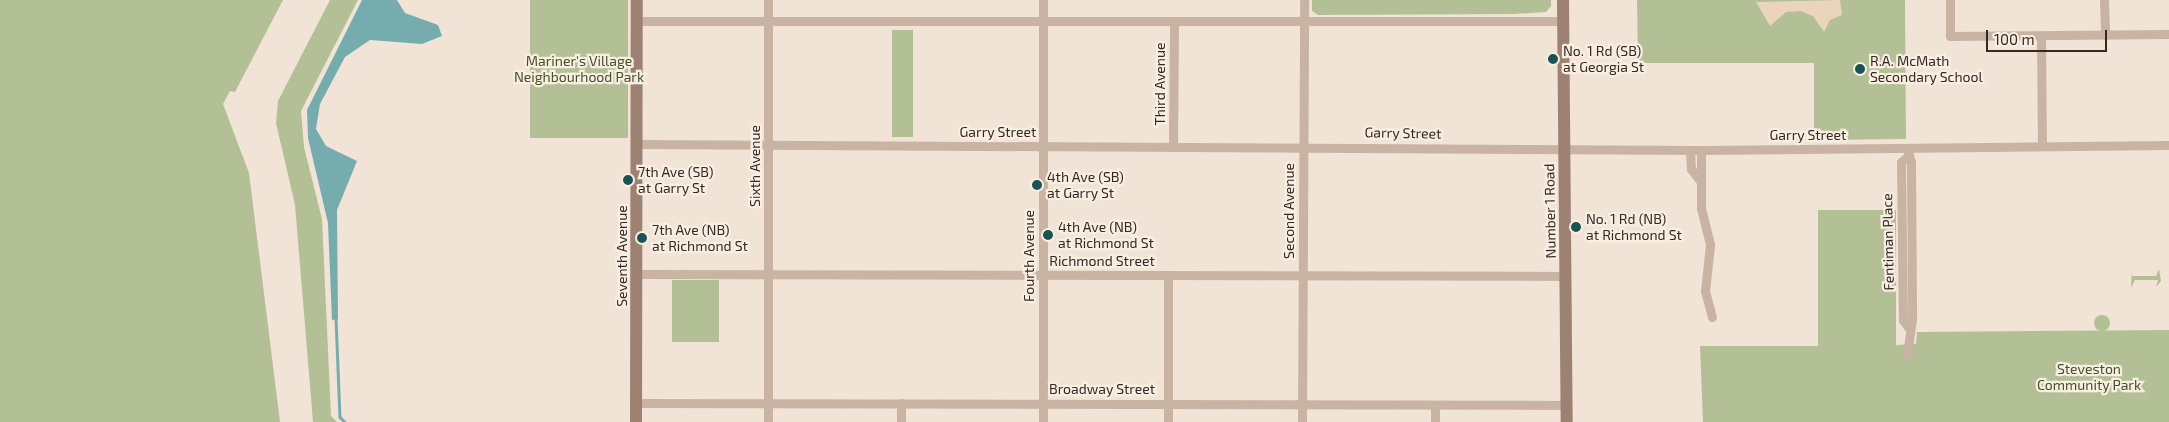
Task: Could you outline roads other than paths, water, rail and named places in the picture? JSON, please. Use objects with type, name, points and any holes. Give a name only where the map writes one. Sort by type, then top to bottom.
[{"type":"street","name":"Seventh Avenue","points":[[636,422],[637,0]]},
{"type":"street","name":"Sixth Avenue","points":[[768,0],[768,422]]},
{"type":"street","name":"Fourth Avenue","points":[[1043,0],[1043,422]]},
{"type":"street","name":"Second Avenue","points":[[1302,422],[1304,0]]},
{"type":"street","name":"Number 1 Road","points":[[1563,0],[1567,422]]},
{"type":"street","points":[[1950,0],[1950,36],[2169,34]]},
{"type":"street","points":[[2104,0],[2105,35]]},
{"type":"street","points":[[637,21],[1563,21]]},
{"type":"street","name":"Third Avenue","points":[[1173,146],[1174,22]]},
{"type":"street","points":[[2041,36],[2042,146]]},
{"type":"street","name":"Garry Street","points":[[637,144],[768,146],[1303,146],[1907,153],[2042,146],[2169,146]]},
{"type":"street","points":[[1690,150],[1691,169],[1701,182]]},
{"type":"street","points":[[1701,150],[1701,182],[1710,245],[1705,291],[1712,317]]},
{"type":"street","name":"Fentiman Place","points":[[1907,153],[1911,162],[1912,310],[1908,327],[1907,356]]},
{"type":"street","name":"Richmond Street","points":[[637,274],[1566,276]]},
{"type":"street","points":[[1168,275],[1168,422]]},
{"type":"street","name":"Broadway Street","points":[[637,403],[1566,405]]},
{"type":"street","points":[[901,403],[901,422]]},
{"type":"street","points":[[1435,405],[1435,422]]},
{"type":"water","points":[[362,0],[397,0],[405,13],[438,25],[442,36],[422,44],[370,40],[345,57],[320,104],[316,129],[326,146],[357,161],[337,210],[338,319],[332,320],[328,223],[308,138],[307,110]]},
{"type":"waterway","points":[[336,318],[340,417],[345,422]]},
{"type":"place","name":"No. 1 Rd (SB) at Georgia St","points":[[1553,59]]},
{"type":"place","name":"R.A. McMath Secondary School","points":[[1860,69]]},
{"type":"place","name":"7th Ave (SB) at Garry St","points":[[628,180]]},
{"type":"place","name":"4th Ave (SB) at Garry St","points":[[1037,185]]},
{"type":"place","name":"No. 1 Rd (NB) at Richmond St","points":[[1576,227]]},
{"type":"place","name":"4th Ave (NB) at Richmond St","points":[[1048,235]]},
{"type":"place","name":"7th Ave (NB) at Richmond St","points":[[642,238]]},
{"type":"park label","name":"Mariner's Village Neighbourhood Park","points":[[579,69]]},
{"type":"park label","name":"Steveston Community Park","points":[[2089,378]]}]
